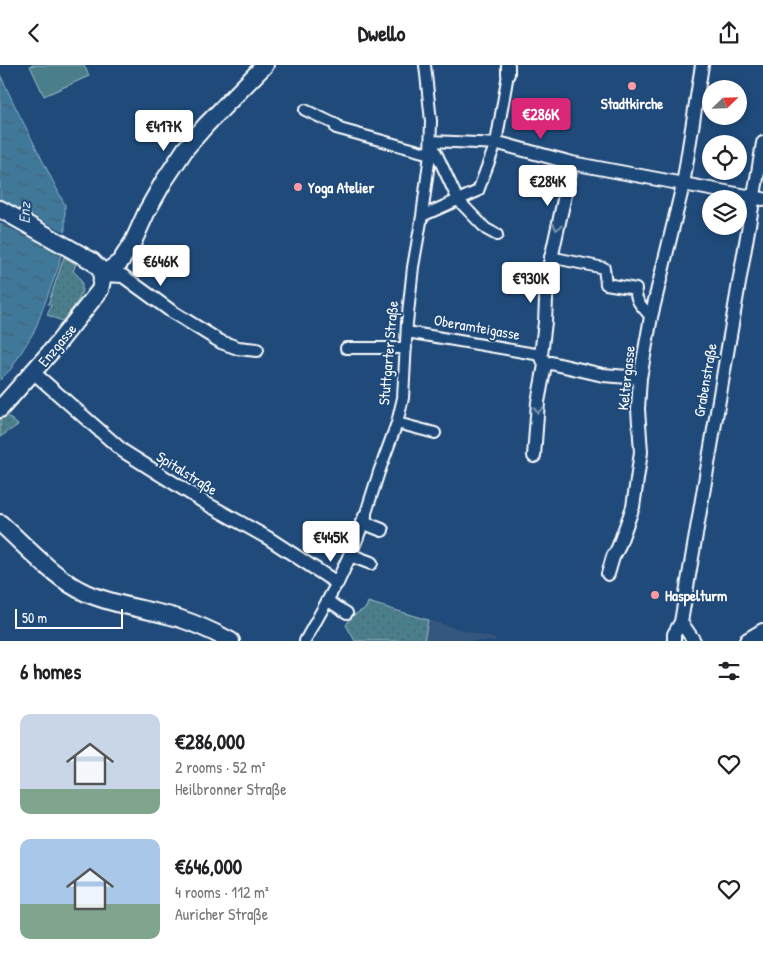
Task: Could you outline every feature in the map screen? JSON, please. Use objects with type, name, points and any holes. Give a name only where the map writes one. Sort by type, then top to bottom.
[{"type":"street","points":[[102,275],[120,262],[133,242],[147,211],[170,170],[186,148],[210,120],[265,65]]},
{"type":"street","name":"Keltergasse","points":[[608,574],[632,507],[641,452],[638,409],[640,378],[651,317],[683,185],[702,65]]},
{"type":"street","name":"Stuttgarter Straße","points":[[304,641],[328,601],[350,555],[397,423],[403,398],[406,332],[414,253],[422,216],[425,153],[431,141],[426,68]]},
{"type":"street","points":[[422,216],[478,191],[499,144],[508,70]]},
{"type":"street","points":[[305,110],[337,125],[336,128],[425,153]]},
{"type":"street","points":[[497,235],[486,229],[458,200],[431,141],[499,144],[572,163],[758,199]]},
{"type":"street","name":"Grabenstraße","points":[[674,641],[674,634],[681,622],[758,199],[763,143]]},
{"type":"street","points":[[534,455],[543,360],[546,277],[572,163]]},
{"type":"street","points":[[0,209],[94,261],[102,275]]},
{"type":"street","points":[[550,257],[604,269],[606,284],[636,289],[634,295],[642,309],[651,317]]},
{"type":"street","points":[[102,275],[123,276],[171,311],[221,343],[238,348],[257,350]]},
{"type":"street","name":"Enzgasse","points":[[0,409],[78,320],[100,290],[102,275]]},
{"type":"street","name":"Oberamteigasse","points":[[406,332],[543,360],[603,375],[640,378]]},
{"type":"street","points":[[346,348],[406,348]]},
{"type":"street","name":"Spitalstraße","points":[[33,373],[123,451],[207,504],[271,540],[337,583]]},
{"type":"street","points":[[397,423],[435,433]]},
{"type":"street","points":[[364,519],[382,530]]},
{"type":"street","points":[[0,523],[56,573],[85,592],[119,604],[177,618],[200,626],[231,641]]},
{"type":"street","points":[[350,555],[371,563]]},
{"type":"street","points":[[328,601],[347,613]]},
{"type":"street","points":[[681,622],[694,641]]},
{"type":"street","points":[[748,641],[763,632]]},
{"type":"shaded area","points":[[428,620],[495,639],[496,641],[424,641]]},
{"type":"green space","points":[[84,65],[89,76],[44,96],[30,66]]},
{"type":"green space","points":[[64,257],[76,264],[73,271],[79,277],[82,290],[80,297],[62,321],[47,315],[51,305],[48,304]]},
{"type":"green space","points":[[5,414],[18,425],[0,437],[0,420]]},
{"type":"green space","points":[[368,602],[428,620],[424,641],[355,641],[346,625],[352,616],[366,608]]},
{"type":"water","name":"Enz","points":[[0,74],[65,205],[65,229],[59,265],[35,330],[11,369],[0,380]]},
{"type":"pier","points":[[0,199],[67,233],[63,255],[0,223]]},
{"type":"place","name":"Stadtkirche","points":[[632,86]]},
{"type":"place","name":"Yoga Atelier","points":[[298,187]]},
{"type":"place","name":"Haspelturm","points":[[655,595]]}]
